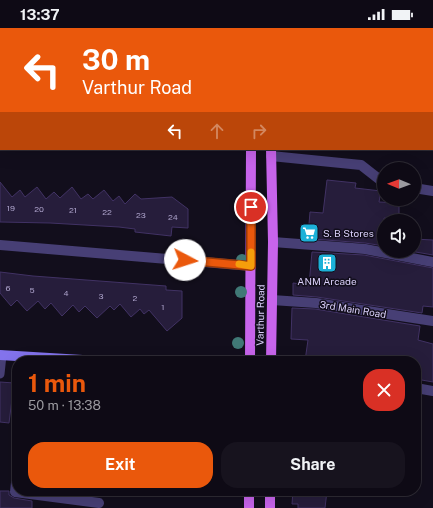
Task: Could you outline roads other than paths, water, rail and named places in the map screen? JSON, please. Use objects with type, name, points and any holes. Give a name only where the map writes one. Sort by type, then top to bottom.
[{"type":"main road","name":"Varthur Road","points":[[250,356],[251,150]]},
{"type":"main road","name":"Varthur Road","points":[[271,153],[273,242],[271,356]]},
{"type":"main road","points":[[249,496],[249,508]]},
{"type":"main road","points":[[270,496],[270,508]]},
{"type":"street","points":[[271,153],[361,165],[377,178]]},
{"type":"street","points":[[421,189],[433,191]]},
{"type":"street","points":[[273,242],[365,249],[433,262]]},
{"type":"street","points":[[0,245],[251,266]]},
{"type":"street","name":"3rd Main Road","points":[[272,300],[316,303],[433,321]]},
{"type":"street","points":[[1,355],[12,357]]},
{"type":"street","points":[[421,389],[433,391]]},
{"type":"street","points":[[46,496],[99,503]]},
{"type":"lane","points":[[0,374],[1,355]]},
{"type":"place","name":"S. B Stores","points":[[309,233]]},
{"type":"place","name":"ANM Arcade","points":[[327,263]]}]
